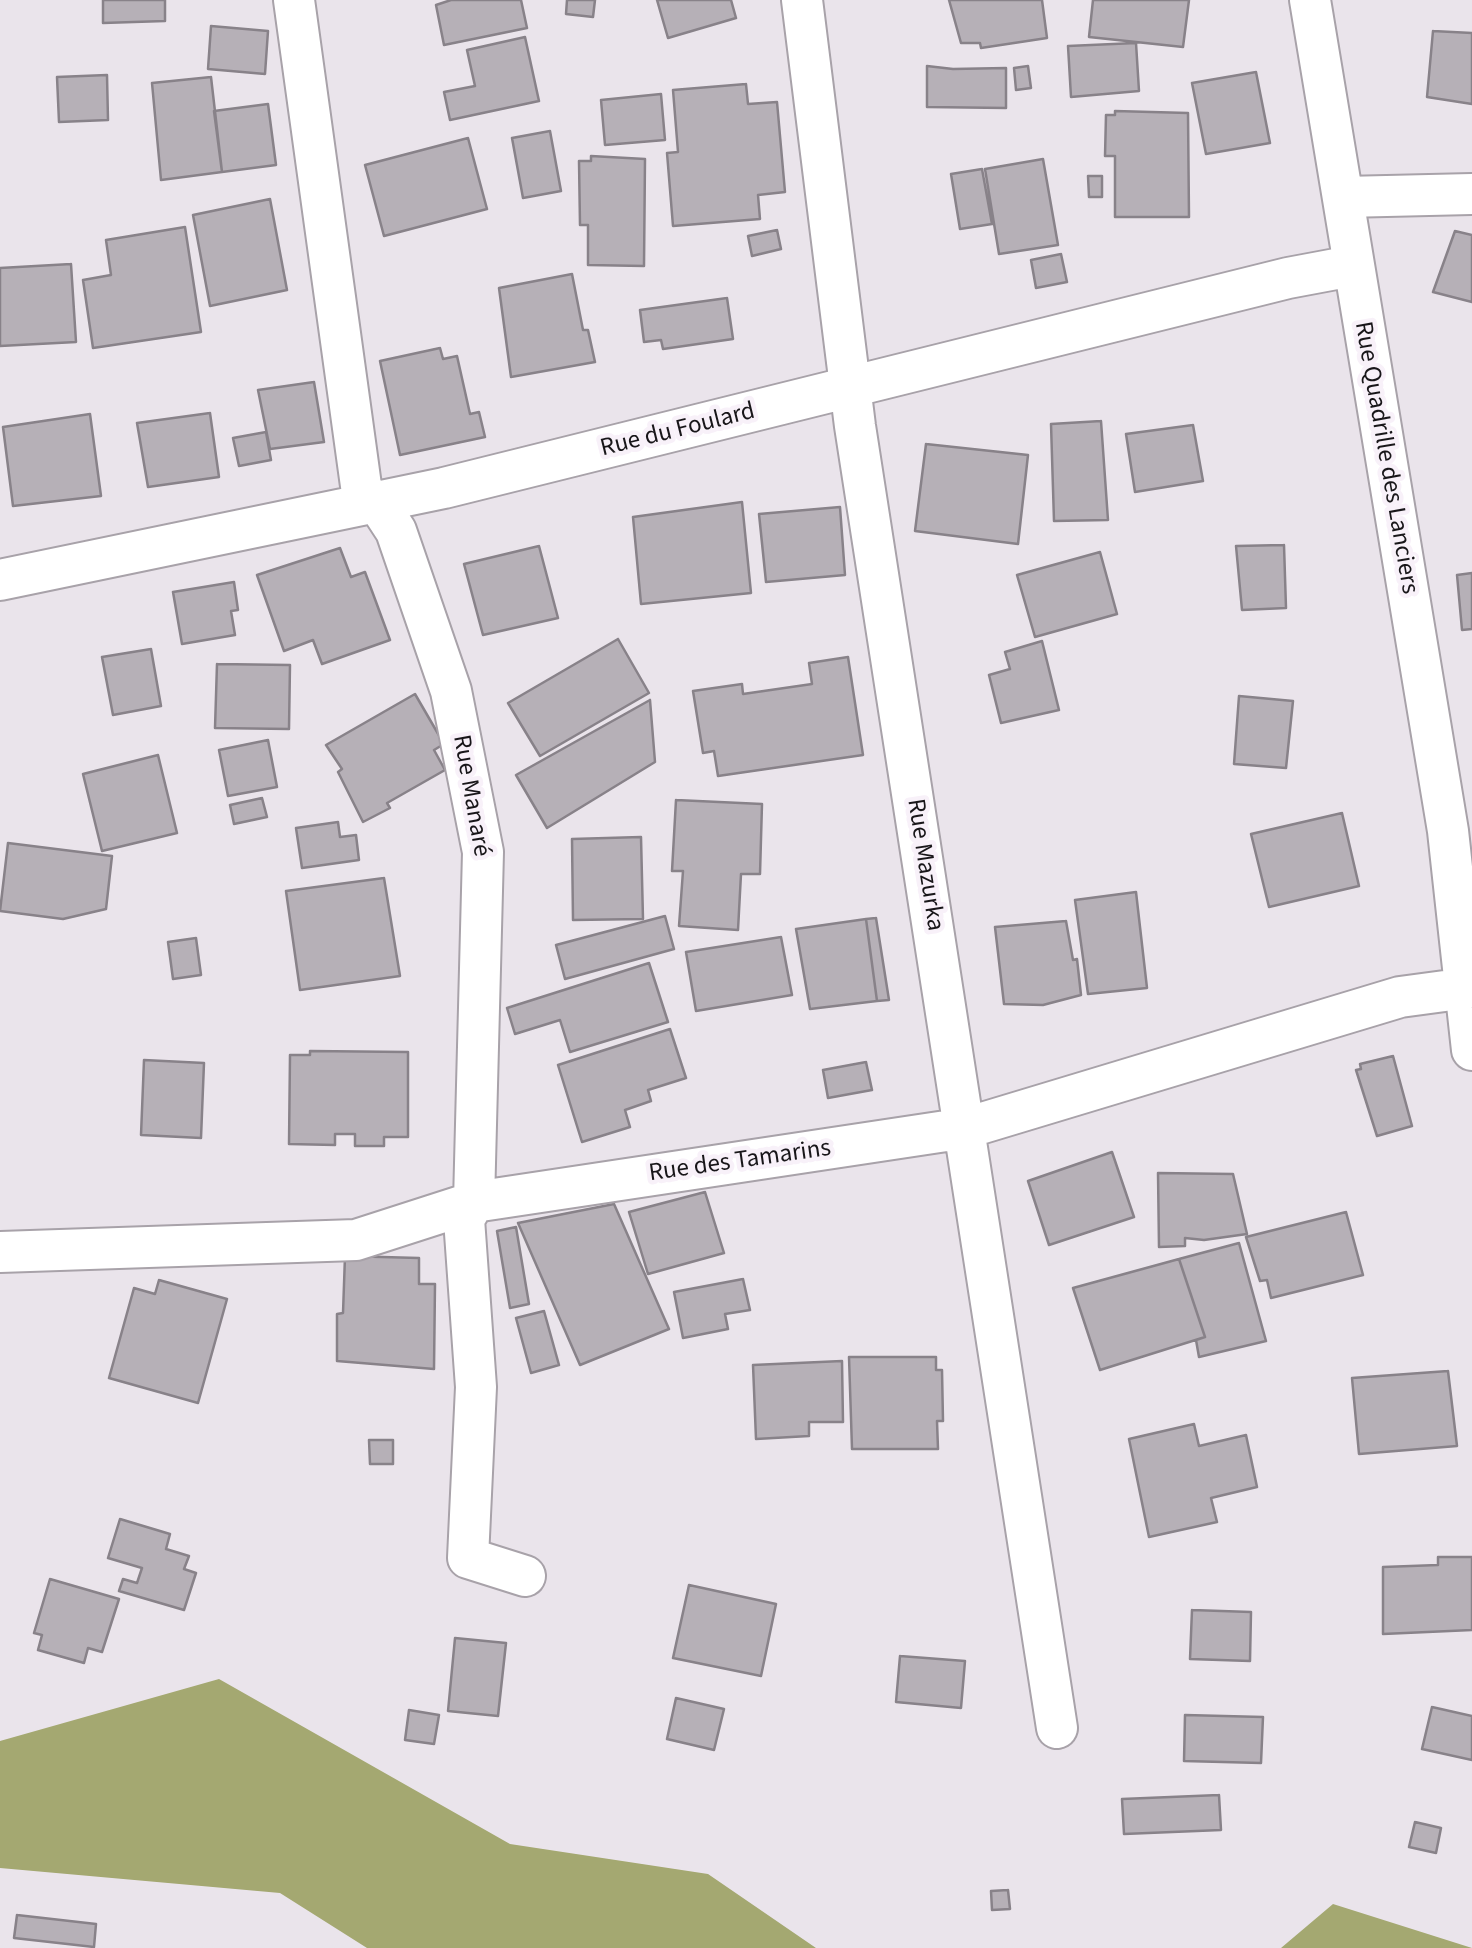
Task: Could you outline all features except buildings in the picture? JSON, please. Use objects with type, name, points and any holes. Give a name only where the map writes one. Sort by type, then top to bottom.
[{"type":"street","name":"Rue Manaré","points":[[294,0],[362,494],[377,502],[396,531],[451,691],[484,852],[474,1202],[464,1218],[476,1387],[468,1558],[525,1576]]},
{"type":"street","name":"Rue Mazurka","points":[[802,0],[851,389],[1058,1728]]},
{"type":"street","name":"Rue Quadrille des Lanciers","points":[[1310,0],[1465,916],[1466,988]]},
{"type":"street","points":[[1344,196],[1472,194]]},
{"type":"street","name":"Rue du Foulard","points":[[0,580],[377,502],[851,389],[1288,278],[1352,266]]},
{"type":"street","points":[[1466,988],[1472,1050]]},
{"type":"street","name":"Rue des Tamarins","points":[[0,1252],[356,1240],[474,1202],[966,1128],[1400,997],[1466,988]]},
{"type":"green space","points":[[219,1679],[510,1844],[708,1874],[816,1948],[367,1948],[280,1893],[0,1868],[0,1741]]},
{"type":"green space","points":[[1333,1904],[1472,1948],[1281,1948]]}]
